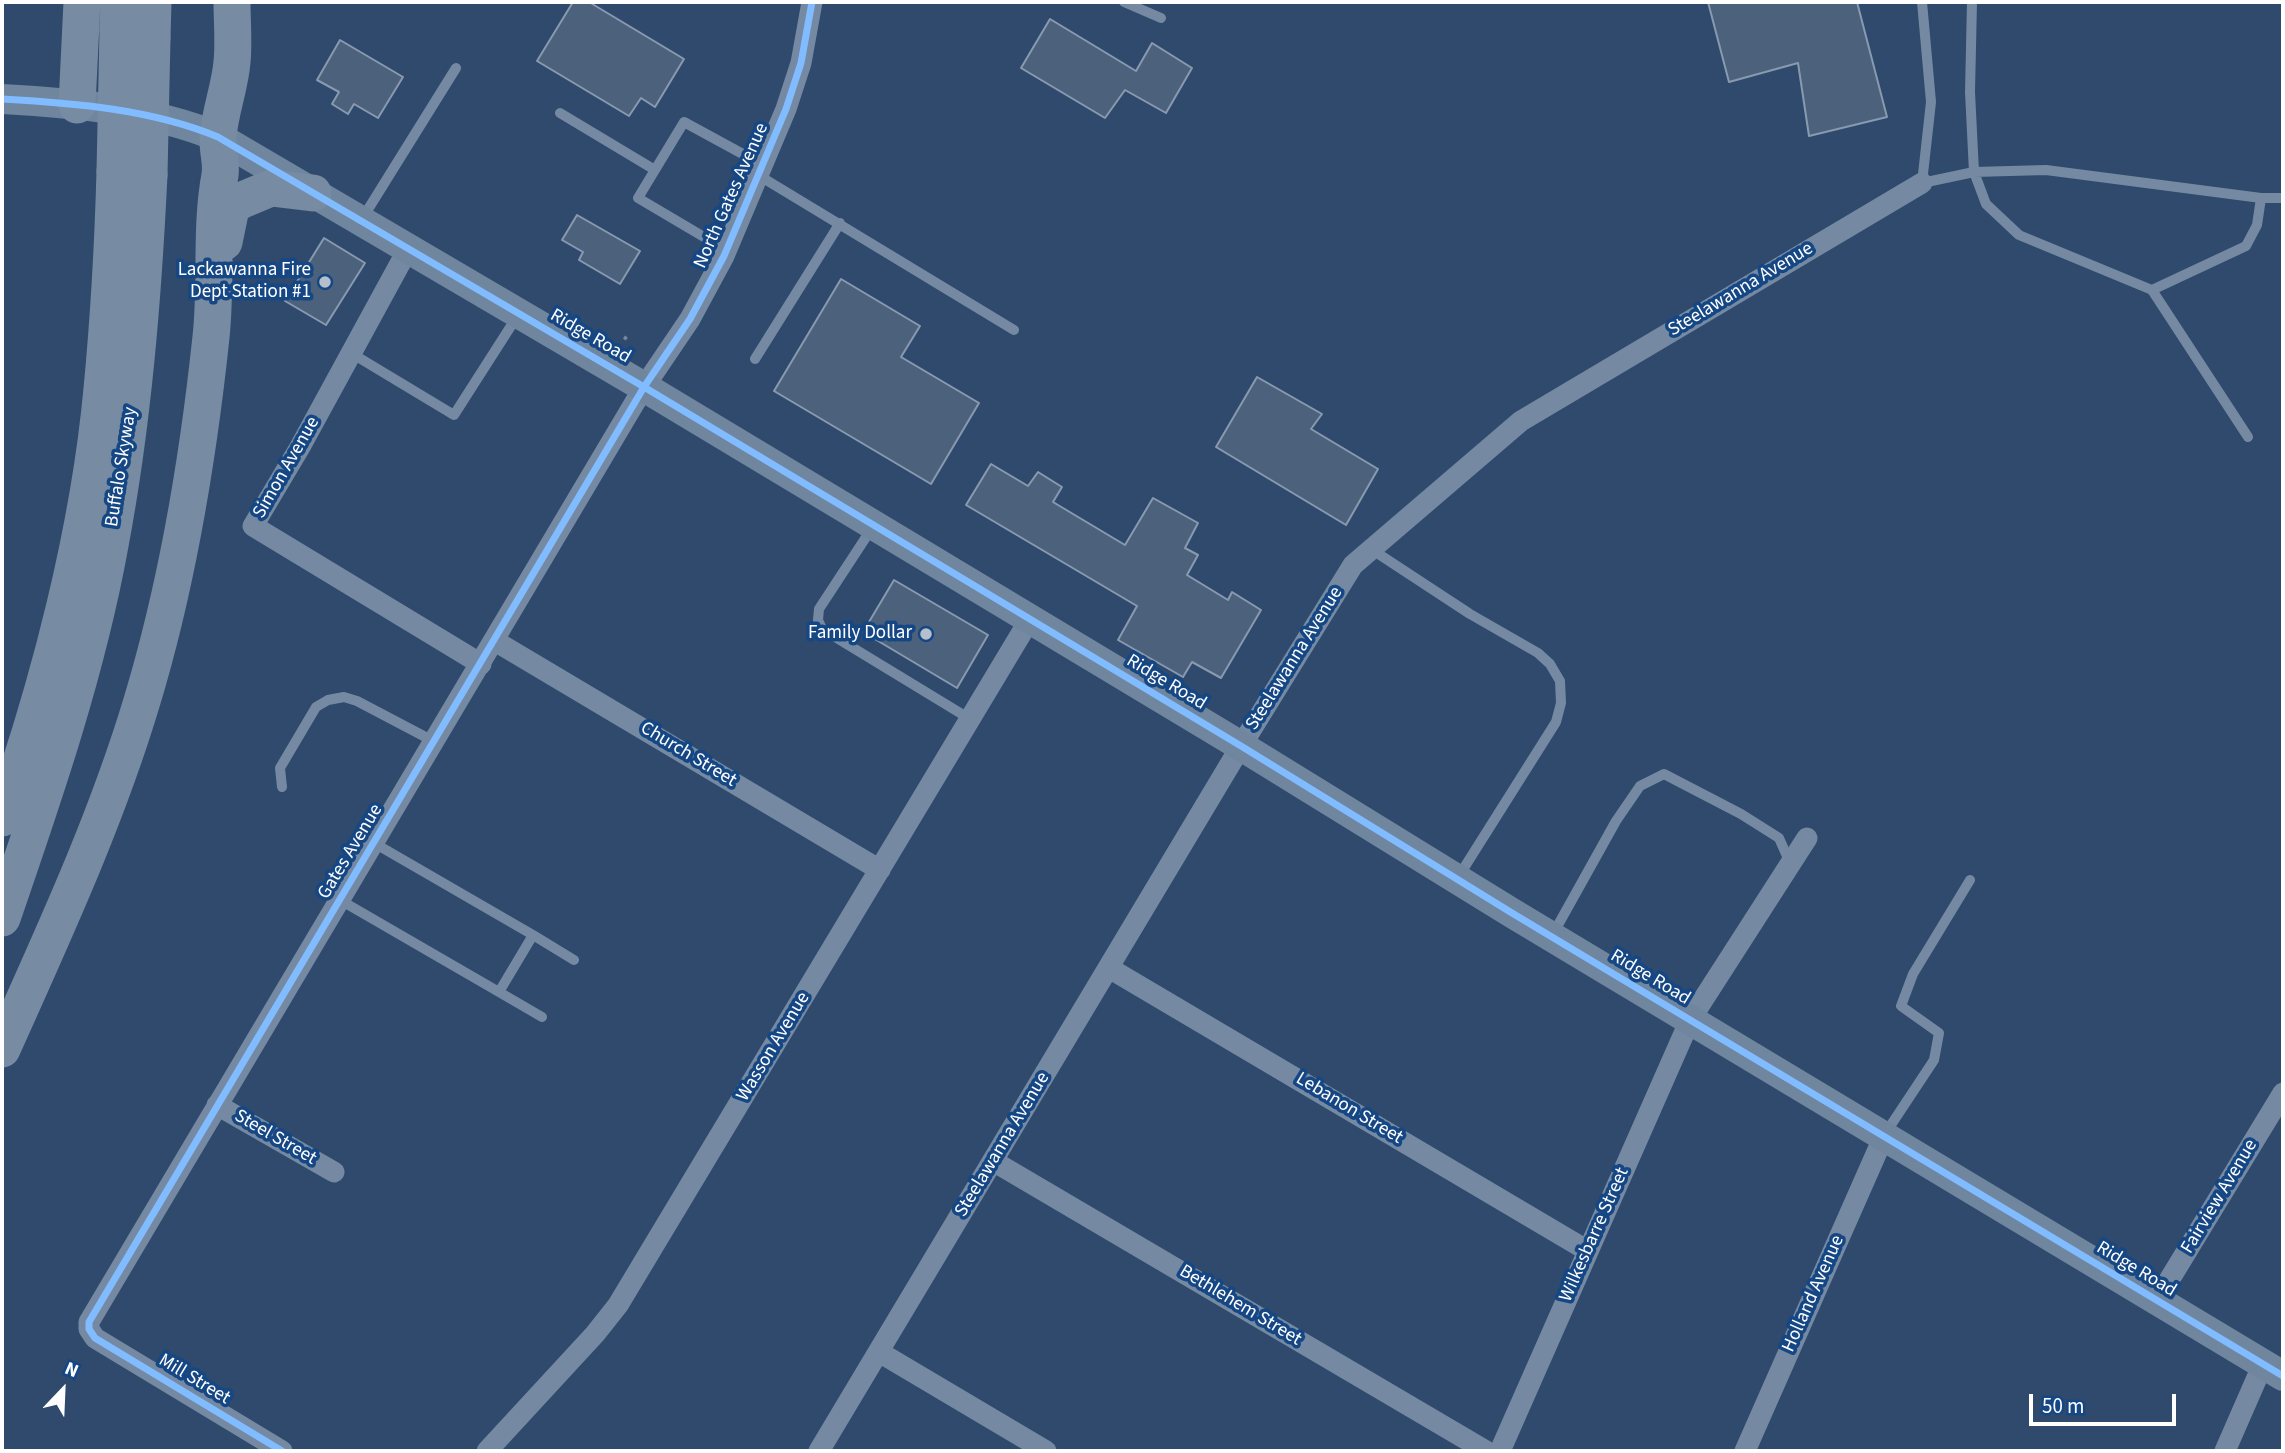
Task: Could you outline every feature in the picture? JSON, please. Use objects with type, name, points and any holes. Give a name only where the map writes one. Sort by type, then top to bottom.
[{"type":"highway","points":[[77,105],[82,2]]},
{"type":"highway","name":"Buffalo Skyway","points":[[2,918],[76,689],[110,546],[132,401],[141,310],[132,173],[130,23],[153,2]]},
{"type":"highway","points":[[2,1049],[87,854],[142,702],[179,558],[212,334],[213,237],[220,174],[218,137],[233,60],[232,2]]},
{"type":"highway","name":"Buffalo Skyway","points":[[2,818],[59,626],[80,530],[102,391],[113,248],[132,173]]},
{"type":"highway","points":[[214,291],[231,208],[248,197],[271,188],[313,193]]},
{"type":"main road","name":"Ridge Road","points":[[2,99],[77,105],[161,119],[198,128],[218,137],[644,387],[1241,746],[1551,937],[2273,1370]]},
{"type":"street","name":"North Gates Avenue","points":[[644,387],[690,319],[726,250],[786,109],[801,63],[812,2]]},
{"type":"street","name":"Steelawanna Avenue","points":[[819,1451],[1241,746],[1353,565],[1521,421],[1922,183]]},
{"type":"street","name":"Simon Avenue","points":[[408,249],[253,526],[481,664]]},
{"type":"street","name":"Gates Avenue","points":[[91,1333],[89,1322],[92,1316],[644,387]]},
{"type":"street","name":"Wasson Avenue","points":[[487,1451],[618,1306],[1030,619]]},
{"type":"street","name":"Church Street","points":[[495,641],[880,870]]},
{"type":"street","name":"Wilkesbarre Street","points":[[1500,1451],[1690,1020],[1807,838]]},
{"type":"street","name":"Lebanon Street","points":[[1109,968],[1588,1251]]},
{"type":"street","name":"Fairview Avenue","points":[[2157,1300],[2283,1093]]},
{"type":"street","name":"Steel Street","points":[[217,1105],[334,1172]]},
{"type":"street","name":"Holland Avenue","points":[[1745,1451],[1884,1136]]},
{"type":"street","name":"Bethlehem Street","points":[[993,1161],[1486,1451]]},
{"type":"street","name":"Mill Street","points":[[91,1333],[101,1342],[282,1451]]},
{"type":"street","points":[[879,1352],[1046,1451]]},
{"type":"street","points":[[2225,1451],[2273,1370]]},
{"type":"lane","points":[[1125,2],[1161,18]]},
{"type":"lane","points":[[1922,2],[1931,102],[1922,183],[1974,172],[2046,170],[2261,198],[2283,198]]},
{"type":"lane","points":[[1972,2],[1970,79],[1974,172],[1986,204],[2020,235],[2152,290],[2248,437]]},
{"type":"lane","points":[[360,221],[456,68]]},
{"type":"lane","points":[[560,113],[655,170]]},
{"type":"lane","points":[[726,250],[638,198],[684,121],[840,223],[1014,330]]},
{"type":"lane","points":[[2152,290],[2246,246],[2257,225],[2261,198]]},
{"type":"lane","points":[[755,359],[840,223]]},
{"type":"lane","points":[[351,353],[454,415],[519,314]]},
{"type":"lane","points":[[874,525],[819,609],[818,620],[822,629],[970,719]]},
{"type":"lane","points":[[1371,549],[1470,614],[1538,653],[1550,664],[1560,681],[1561,703],[1556,722],[1457,879]]},
{"type":"lane","points":[[282,787],[280,768],[316,707],[328,700],[344,697],[357,701],[435,742]]},
{"type":"lane","points":[[1551,937],[1616,821],[1640,786],[1664,774],[1741,814],[1779,838],[1791,863]]},
{"type":"lane","points":[[374,843],[574,960]]},
{"type":"lane","points":[[1884,1136],[1934,1060],[1939,1033],[1901,1006],[1913,974],[1970,880]]},
{"type":"lane","points":[[340,900],[542,1017]]},
{"type":"lane","points":[[499,992],[533,935]]},
{"type":"building","points":[[573,2],[589,2],[684,59],[655,107],[641,98],[629,116],[537,61]]},
{"type":"building","points":[[1708,2],[1857,2],[1887,117],[1809,136],[1798,63],[1729,82]]},
{"type":"building","points":[[1050,19],[1136,71],[1152,43],[1192,68],[1166,113],[1125,90],[1105,118],[1021,68]]},
{"type":"building","points":[[340,40],[403,77],[378,118],[354,104],[348,114],[332,104],[339,92],[317,80]]},
{"type":"building","points":[[577,215],[640,251],[620,284],[579,260],[583,252],[562,240]]},
{"type":"building","name":"Lackawanna Fire Dept Station #1","points":[[324,238],[365,263],[326,325],[285,301]]},
{"type":"building","points":[[841,279],[920,326],[901,357],[979,403],[931,484],[774,391]]},
{"type":"building","points":[[1257,377],[1322,414],[1311,429],[1378,469],[1346,525],[1216,447]]},
{"type":"building","points":[[991,464],[1028,486],[1038,472],[1062,487],[1053,502],[1125,545],[1153,498],[1198,523],[1185,548],[1198,555],[1187,575],[1228,600],[1232,592],[1261,610],[1221,678],[1192,662],[1183,677],[1118,640],[1137,606],[966,505]]},
{"type":"building","name":"Family Dollar","points":[[894,580],[988,635],[957,688],[863,632]]},
{"type":"cycle path","points":[[282,1451],[95,1338],[89,1329],[89,1322],[644,387],[690,319],[724,256],[786,109],[801,63],[812,2]]},
{"type":"cycle path","points":[[2,99],[112,109],[166,120],[218,137],[644,387],[2283,1376]]},
{"type":"place","name":"Lackawanna Fire Dept Station #1","points":[[325,282]]},
{"type":"place","name":"Family Dollar","points":[[926,634]]}]
